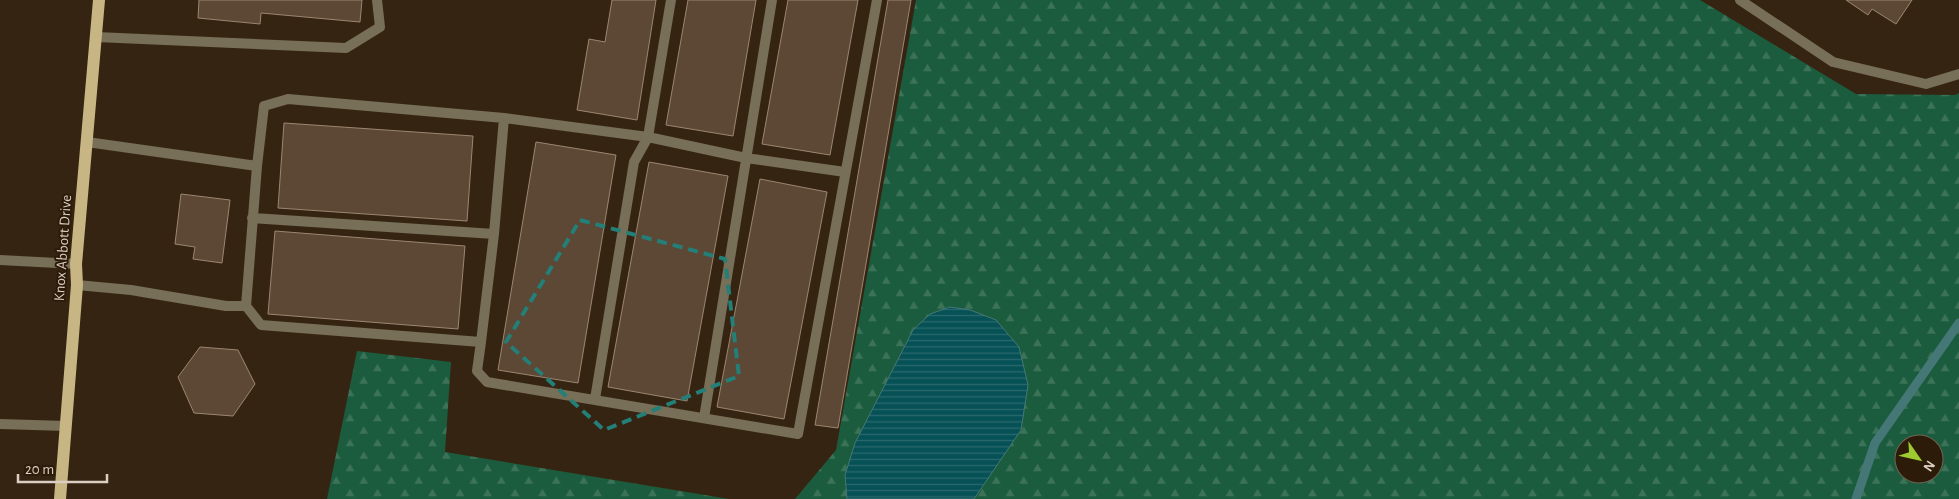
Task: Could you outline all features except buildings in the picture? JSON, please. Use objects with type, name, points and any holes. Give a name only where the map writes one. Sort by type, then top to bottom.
[{"type":"main road","name":"Knox Abbott Drive","points":[[60,499],[77,285],[76,264],[98,0]]},
{"type":"street","points":[[96,37],[346,48],[380,27],[377,0]]},
{"type":"street","points":[[595,399],[634,162],[648,137],[671,0]]},
{"type":"street","points":[[704,418],[772,0]]},
{"type":"street","points":[[504,118],[494,234],[477,371],[487,382],[798,434],[844,172],[877,0]]},
{"type":"street","points":[[1740,0],[1832,62],[1926,84],[1959,74]]},
{"type":"street","points":[[481,342],[261,325],[246,306],[252,218],[264,106],[288,99],[504,118],[648,137],[746,158],[844,172]]},
{"type":"street","points":[[87,142],[257,166]]},
{"type":"street","points":[[252,218],[494,234]]},
{"type":"street","points":[[0,260],[76,264]]},
{"type":"street","points":[[77,285],[131,290],[226,306],[246,306]]},
{"type":"street","points":[[0,424],[66,426]]},
{"type":"highlighted area","points":[[580,220],[725,259],[739,376],[604,430],[506,342]]},
{"type":"green space","points":[[916,0],[1700,0],[1856,94],[1955,95],[1959,93],[1959,499],[795,499],[836,450]]},
{"type":"green space","points":[[357,351],[451,362],[445,452],[729,499],[327,499]]},
{"type":"water","points":[[950,307],[970,310],[996,320],[1019,347],[1028,385],[1021,430],[974,499],[847,499],[845,475],[855,443],[913,330],[930,314]]},
{"type":"waterway","points":[[1856,499],[1875,443],[1959,323]]}]
